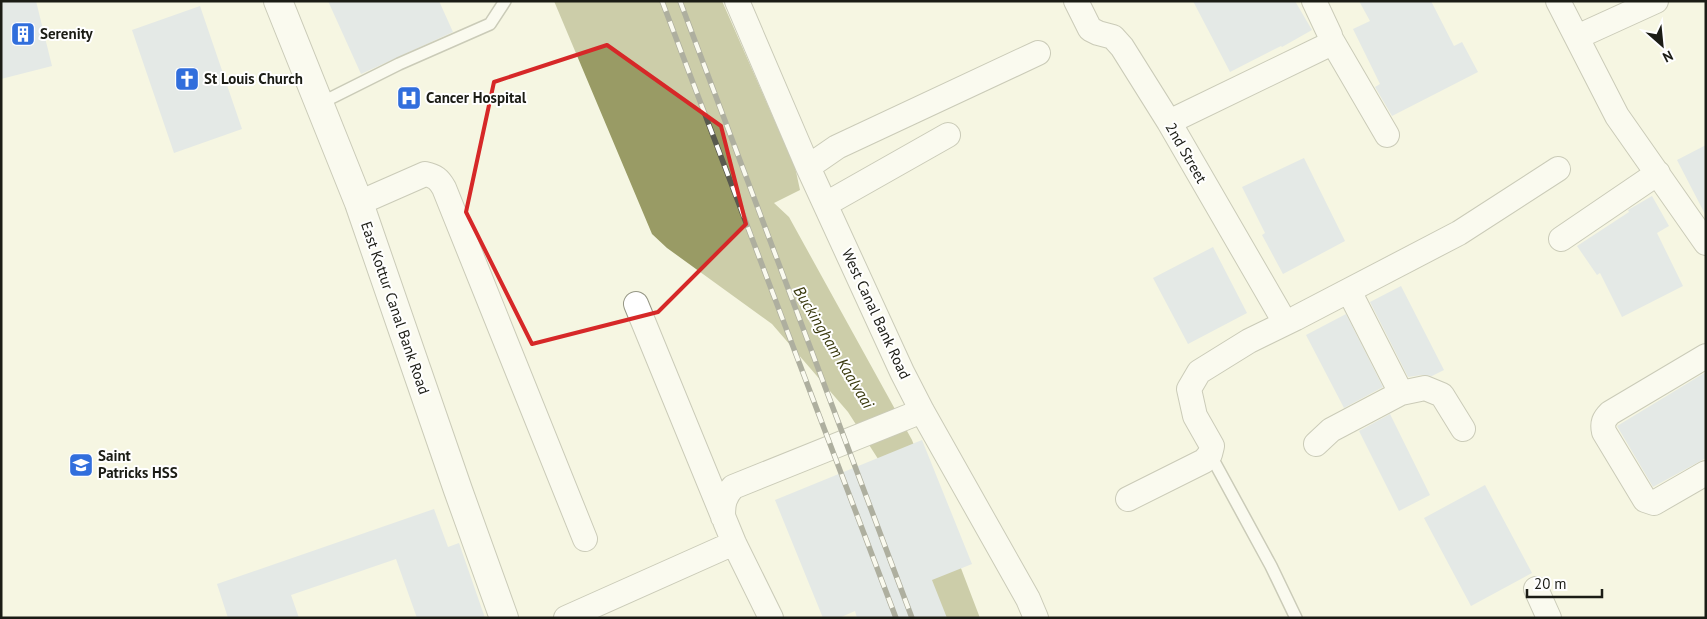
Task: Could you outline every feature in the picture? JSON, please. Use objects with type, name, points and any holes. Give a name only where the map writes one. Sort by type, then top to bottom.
[{"type":"street","name":"East Kottur Canal Bank Road","points":[[278,1],[359,203],[504,618]]},
{"type":"street","name":"West Canal Bank Road","points":[[737,1],[808,167],[902,372],[914,414],[1028,599],[1036,618]]},
{"type":"street","name":"2nd Street","points":[[1076,1],[1090,29],[1113,37],[1122,47],[1290,319]]},
{"type":"street","points":[[1314,1],[1331,39],[1387,135]]},
{"type":"street","points":[[1558,1],[1617,116],[1703,234]]},
{"type":"street","points":[[1577,37],[1656,1]]},
{"type":"street","points":[[1169,122],[1322,49],[1328,45],[1331,39]]},
{"type":"street","points":[[808,167],[837,147],[1038,53]]},
{"type":"street","points":[[826,204],[948,135]]},
{"type":"street","points":[[1128,499],[1204,461],[1210,454],[1212,446],[1195,416],[1189,389],[1198,372],[1290,319],[1459,233],[1558,170]]},
{"type":"street","points":[[1562,239],[1658,173]]},
{"type":"street","points":[[359,203],[425,174],[439,180],[444,188],[585,539]]},
{"type":"street","points":[[1350,290],[1401,393]]},
{"type":"street","points":[[636,304],[734,543],[771,618]]},
{"type":"street","points":[[1706,356],[1610,413],[1604,419],[1602,425],[1604,432],[1645,500],[1654,503],[1706,473]]},
{"type":"street","points":[[1316,444],[1331,430],[1401,393],[1424,388],[1442,395],[1464,429]]},
{"type":"street","points":[[723,517],[723,505],[726,495],[733,487],[742,482],[914,414]]},
{"type":"street","points":[[566,618],[734,543]]},
{"type":"street","points":[[1536,589],[1549,618]]},
{"type":"lane","points":[[319,104],[399,64],[490,24],[505,1]]},
{"type":"lane","points":[[1210,454],[1271,566],[1296,618]]},
{"type":"highlighted area","points":[[607,45],[721,126],[746,224],[658,312],[532,344],[466,212],[494,82]]},
{"type":"water","name":"Buckingham Kaalvaai","points":[[554,1],[722,1],[795,167],[800,190],[774,203],[789,217],[912,440],[980,618],[943,618],[896,487],[848,412],[772,324],[667,248],[652,234]]},
{"type":"building","name":"Serenity","points":[[1,1],[36,1],[52,66],[1,79]]},
{"type":"building","points":[[328,1],[439,1],[453,32],[361,74]]},
{"type":"building","points":[[1193,1],[1295,1],[1312,30],[1230,72]]},
{"type":"building","points":[[1359,1],[1431,1],[1454,46],[1462,42],[1478,72],[1392,116],[1375,87],[1380,84],[1353,29],[1370,21]]},
{"type":"building","name":"St Louis Church","points":[[200,6],[242,129],[174,153],[132,30]]},
{"type":"building","points":[[1706,145],[1706,216],[1677,160]]},
{"type":"building","points":[[1304,158],[1345,241],[1283,274],[1262,235],[1265,233],[1242,187]]},
{"type":"building","points":[[1652,196],[1669,226],[1657,233],[1683,286],[1622,317],[1600,273],[1597,275],[1577,246],[1629,212],[1628,210]]},
{"type":"building","points":[[1213,247],[1247,313],[1188,344],[1153,278]]},
{"type":"building","points":[[1401,286],[1444,370],[1432,376],[1408,377],[1370,302]]},
{"type":"building","points":[[1346,314],[1383,387],[1344,408],[1306,335]]},
{"type":"building","points":[[1706,372],[1706,458],[1653,487],[1617,426]]},
{"type":"building","points":[[1390,414],[1430,495],[1399,511],[1359,431]]},
{"type":"building","points":[[922,440],[972,564],[932,580],[947,618],[857,618],[855,611],[839,618],[823,618],[775,500]]},
{"type":"building","points":[[1485,485],[1532,573],[1471,606],[1424,518]]},
{"type":"building","points":[[434,509],[448,547],[459,543],[485,618],[417,618],[396,559],[291,595],[299,618],[228,618],[217,584]]},
{"type":"railway","points":[[662,1],[896,618]]},
{"type":"railway","points":[[680,1],[912,618]]},
{"type":"place","name":"Serenity","points":[[23,34]]},
{"type":"place","name":"St Louis Church","points":[[187,79]]},
{"type":"place","name":"Cancer Hospital","points":[[409,98]]},
{"type":"place","name":"Saint Patricks HSS","points":[[81,465]]}]
